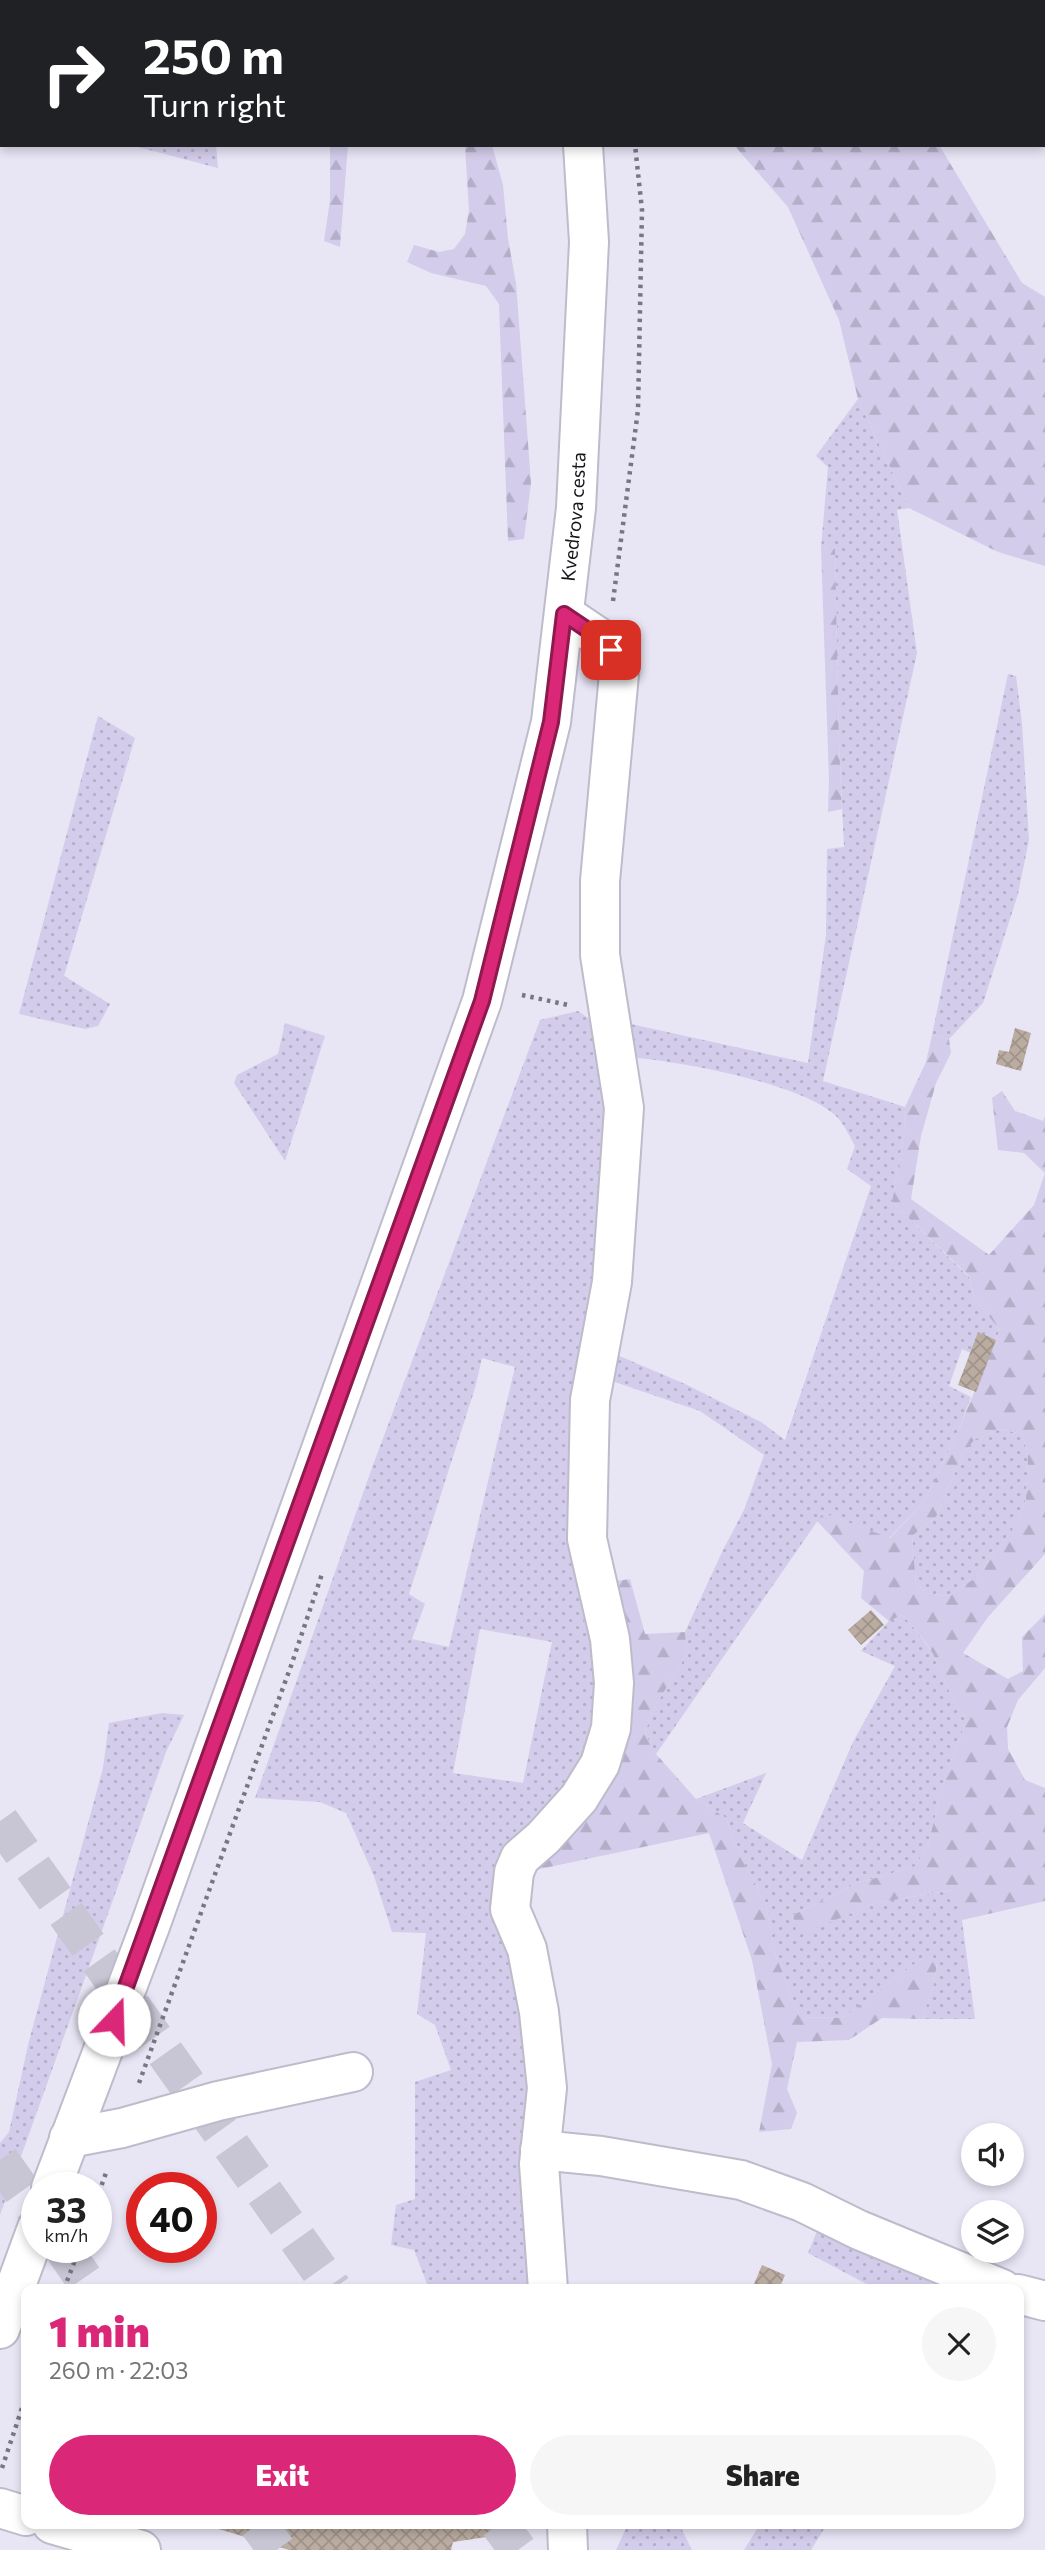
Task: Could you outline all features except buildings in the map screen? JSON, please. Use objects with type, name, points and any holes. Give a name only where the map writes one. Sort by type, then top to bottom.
[{"type":"street","name":"Kvedrova cesta","points":[[57,2172],[155,1913],[482,1001],[551,722],[564,614],[576,508],[589,242],[583,147]]},
{"type":"street","points":[[548,2284],[539,2164],[547,2088],[539,2012],[527,1948],[510,1909],[514,1872],[520,1858],[543,1838],[579,1798],[600,1764],[611,1728],[614,1683],[610,1639],[587,1539],[590,1400],[612,1282],[624,1108],[600,955],[600,881],[620,663],[604,641],[564,614]]},
{"type":"street","points":[[69,2138],[122,2128],[218,2101],[352,2072]]},
{"type":"street","points":[[540,2150],[601,2156],[741,2180],[802,2202],[872,2235],[990,2284]]},
{"type":"street","points":[[0,2329],[24,2263]]},
{"type":"street","points":[[1024,2296],[1045,2301]]},
{"type":"street","points":[[0,2508],[21,2514]]},
{"type":"street","points":[[69,2529],[141,2550]]},
{"type":"street","points":[[567,2529],[568,2550]]},
{"type":"path","points":[[517,994],[609,1013]]},
{"type":"path","points":[[66,2284],[74,2263]]},
{"type":"path","points":[[2,2468],[21,2411]]},
{"type":"green space","points":[[138,147],[216,147],[218,168]]},
{"type":"green space","points":[[330,147],[348,147],[340,247],[324,241],[330,200]]},
{"type":"green space","points":[[465,147],[493,147],[503,185],[508,239],[516,283],[531,483],[524,539],[508,541],[499,304],[486,286],[431,273],[407,262],[414,245],[439,252],[454,249],[465,234],[469,210]]},
{"type":"green space","points":[[736,147],[940,147],[1022,283],[1045,297],[1045,566],[998,552],[909,508],[858,399],[839,320],[788,207]]},
{"type":"green space","points":[[858,399],[909,508],[897,510],[917,653],[823,1081],[905,1107],[904,1133],[892,1202],[969,1277],[975,1299],[1000,1330],[986,1360],[962,1349],[949,1386],[971,1397],[924,1502],[889,1538],[823,1513],[656,1754],[645,1734],[651,1713],[687,1654],[685,1632],[744,1510],[764,1455],[700,1411],[609,1380],[610,1352],[685,1384],[761,1422],[785,1440],[871,1186],[847,1169],[855,1146],[838,1118],[822,1105],[770,1084],[739,1076],[677,1063],[628,1057],[617,1021],[808,1063],[826,935],[827,849],[844,847],[835,549],[821,548],[828,467],[816,456]]},
{"type":"green space","points":[[821,548],[835,549],[842,809],[828,812],[829,779]]},
{"type":"green space","points":[[1008,674],[1016,676],[1022,723],[1029,840],[1018,894],[983,1003],[949,1039],[932,1035]]},
{"type":"green space","points":[[98,716],[135,738],[64,976],[110,1004],[98,1026],[85,1029],[19,1014]]},
{"type":"green space","points":[[578,1011],[598,1025],[610,1084],[606,1265],[605,1654],[585,1774],[515,1849],[540,2284],[427,2284],[414,2250],[391,2245],[396,2205],[415,2199],[415,2082],[451,2070],[435,2025],[417,2014],[426,1933],[392,1932],[374,1876],[346,1813],[320,1802],[255,1798],[373,1465],[540,1020]],"holes":[[[482,1358],[515,1367],[449,1647],[412,1639],[425,1604],[409,1594],[475,1388]],[[480,1629],[552,1642],[523,1783],[453,1773]]]},
{"type":"green space","points":[[285,1023],[325,1036],[285,1161],[234,1083],[237,1075],[278,1054]]},
{"type":"green space","points":[[932,1035],[949,1039],[951,1053],[936,1083],[921,1136],[911,1199],[989,1255],[1034,1205],[1045,1173],[1045,1554],[988,1617],[963,1653],[1008,1679],[1023,1671],[1022,1637],[1045,1614],[1045,1668],[1018,1700],[1007,1727],[1008,1749],[1025,1780],[1045,1788],[1045,1901],[962,1920],[952,1890],[876,1903],[797,1936],[793,1915],[855,1884],[916,1866],[928,1844],[946,1774],[967,1720],[953,1699],[936,1660],[921,1636],[902,1615],[889,1621],[861,1598],[864,1571],[817,1521],[823,1513],[890,1538],[924,1502],[958,1431],[1000,1330],[975,1299],[969,1276],[892,1202],[904,1133],[905,1107],[926,1062]],"holes":[[[1001,1429],[1022,1434],[1028,1455],[1026,1499],[1016,1525],[977,1577],[948,1596],[926,1593],[916,1583],[912,1536],[936,1517],[963,1454],[975,1439]]]},
{"type":"green space","points":[[1002,1091],[1015,1111],[1043,1121],[1045,1117],[1045,1173],[1024,1153],[998,1150],[992,1098]]},
{"type":"green space","points":[[1001,1429],[1022,1434],[1028,1455],[1026,1499],[1016,1525],[977,1577],[948,1596],[926,1593],[916,1583],[912,1536],[936,1517],[963,1454],[975,1439]]},
{"type":"green space","points":[[630,1579],[645,1634],[685,1632],[687,1654],[651,1713],[645,1734],[656,1754],[696,1799],[726,1818],[742,1860],[765,1901],[776,1956],[800,2017],[842,2018],[925,1956],[932,1956],[937,1963],[934,1983],[922,2019],[882,2018],[849,2040],[797,2042],[787,2089],[797,2113],[791,2129],[759,2132],[772,2064],[752,1960],[709,1833],[521,1873],[608,1775],[610,1582]]},
{"type":"green space","points":[[902,1615],[929,1648],[953,1699],[967,1720],[946,1774],[928,1844],[916,1866],[855,1884],[793,1915],[798,1935],[876,1903],[953,1890],[962,1920],[975,2019],[922,2019],[934,1983],[937,1964],[932,1956],[925,1956],[842,2018],[800,2017],[776,1956],[765,1901],[742,1860],[726,1818],[696,1799],[766,1773],[743,1823],[802,1860],[853,1742],[895,1666],[861,1651],[889,1621]]},
{"type":"green space","points":[[162,1713],[184,1715],[166,1752],[0,2215],[0,2143],[9,2132],[29,2041],[103,1768],[109,1723]]},
{"type":"green space","points":[[820,2224],[961,2284],[867,2284],[808,2253]]},
{"type":"green space","points":[[626,2529],[682,2529],[692,2550],[616,2550]]},
{"type":"green space","points":[[757,2529],[824,2529],[811,2550],[744,2550]]},
{"type":"tunnel","points":[[0,1821],[329,2284]]},
{"type":"tunnel","points":[[0,2160],[21,2190]]},
{"type":"tunnel","points":[[73,2263],[88,2284]]},
{"type":"tunnel","points":[[262,2529],[277,2550]]},
{"type":"tunnel","points":[[503,2529],[518,2550]]},
{"type":"route","points":[[114,2020],[482,1001],[551,722],[564,614],[604,641],[611,650]]}]
